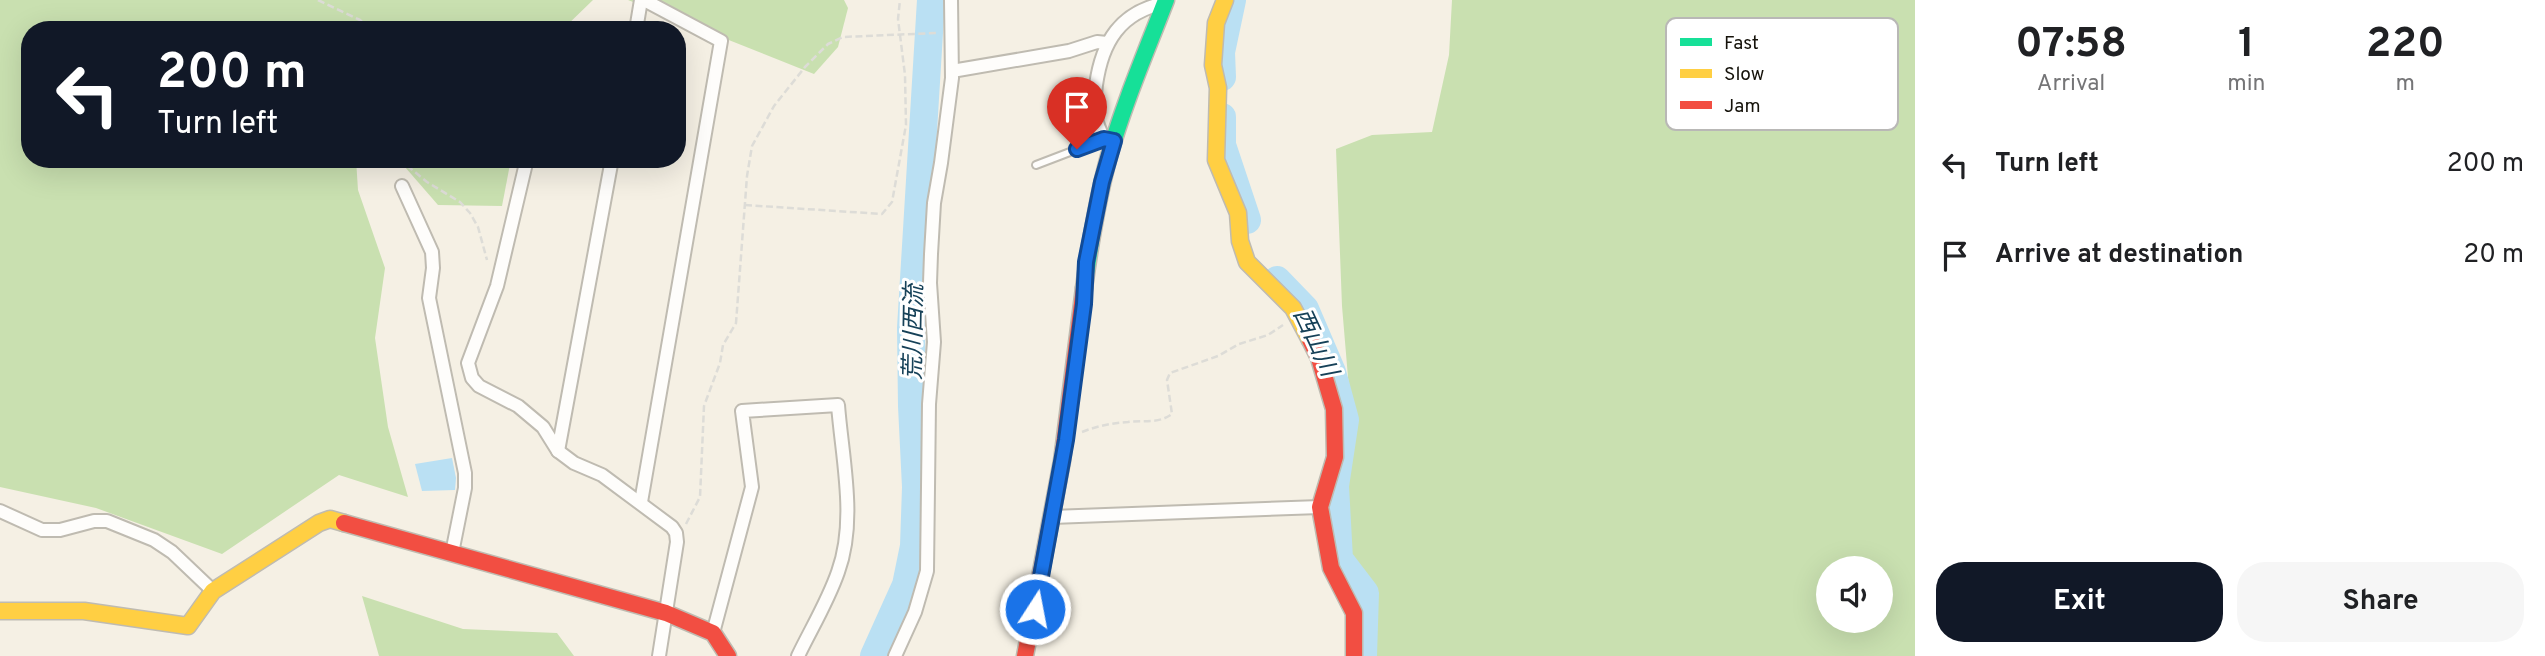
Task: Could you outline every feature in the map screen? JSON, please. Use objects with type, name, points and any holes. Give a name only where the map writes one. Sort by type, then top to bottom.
[{"type":"street","points":[[638,21],[643,0],[683,21]]},
{"type":"street","points":[[895,656],[915,612],[927,571],[929,404],[934,342],[930,254],[934,203],[952,71],[951,0]]},
{"type":"street","points":[[1225,0],[1216,23],[1213,65],[1217,88],[1216,160],[1238,213],[1240,241],[1247,262],[1293,308],[1319,359],[1334,409],[1335,457],[1320,508],[1331,568],[1354,613],[1354,656]]},
{"type":"street","points":[[1109,140],[1095,118],[1098,69],[1107,43],[1113,33],[1130,17],[1165,1]]},
{"type":"street","points":[[1025,656],[1066,438],[1084,304],[1086,262],[1109,140],[1165,1]]},
{"type":"street","points":[[641,502],[721,41],[686,23]]},
{"type":"street","points":[[952,71],[1069,51],[1097,42],[1107,43]]},
{"type":"street","points":[[525,168],[497,286],[468,363],[469,370],[479,386],[518,406],[543,427],[558,451],[575,463],[602,475],[673,527],[676,533],[659,656]]},
{"type":"street","points":[[558,451],[610,168]]},
{"type":"street","points":[[402,186],[432,252],[429,298],[465,473],[465,488],[452,553]]},
{"type":"street","points":[[713,633],[752,487],[742,411],[838,405],[847,513],[845,545],[838,572],[798,656]]},
{"type":"street","points":[[1052,517],[1320,508]]},
{"type":"street","points":[[0,511],[42,530],[60,530],[94,521],[107,521],[154,540],[172,552],[213,591]]},
{"type":"street","points":[[0,611],[84,611],[188,626],[213,591],[319,523],[330,519],[666,613],[713,633],[728,656]]},
{"type":"lane","points":[[1036,164],[1109,140]]},
{"type":"path","points":[[318,0],[361,21]]},
{"type":"path","points":[[745,205],[882,214],[892,202],[906,125],[905,75],[898,19],[900,0]]},
{"type":"path","points":[[676,533],[683,530],[700,497],[704,406],[720,363],[723,345],[736,323],[752,146],[774,106],[828,44],[843,37],[944,32]]},
{"type":"path","points":[[410,168],[460,202],[470,213],[478,227],[487,260]]},
{"type":"path","points":[[1066,438],[1098,426],[1164,421],[1172,414],[1167,380],[1170,373],[1268,335],[1297,315]]},
{"type":"green space","points":[[0,0],[593,0],[571,21],[21,21],[21,168],[357,168],[358,190],[385,268],[375,338],[388,427],[408,497],[339,475],[222,554],[96,508],[0,487]]},
{"type":"green space","points":[[628,0],[844,0],[848,8],[838,47],[814,74]]},
{"type":"green space","points":[[1452,0],[1915,0],[1915,656],[1372,656],[1373,596],[1349,555],[1342,490],[1351,413],[1342,306],[1336,149],[1372,135],[1432,132],[1449,55]]},
{"type":"green space","points":[[406,168],[509,168],[502,206],[438,205]]},
{"type":"green space","points":[[362,596],[463,629],[557,633],[574,656],[379,656]]},
{"type":"water","points":[[452,458],[456,478],[455,490],[422,491],[415,464]]},
{"type":"waterway","name":"荒川西流","points":[[874,656],[906,585],[914,546],[916,487],[911,328],[931,0]]},
{"type":"waterway","name":"西山川","points":[[1222,77],[1221,52],[1232,0]]},
{"type":"waterway","name":"西山川","points":[[1222,117],[1222,145],[1247,220]]},
{"type":"waterway","name":"西山川","points":[[1277,280],[1305,309],[1332,372],[1345,420],[1335,486],[1339,559],[1365,593],[1363,656]]},
{"type":"traffic: fast","points":[[1084,288],[1094,222],[1109,156],[1128,97],[1166,0]]},
{"type":"traffic: slow","points":[[1225,0],[1216,23],[1213,65],[1218,88],[1216,160],[1238,213],[1240,241],[1247,262],[1293,308],[1310,340]]},
{"type":"traffic: slow","points":[[0,611],[84,611],[188,626],[213,591],[319,523],[330,519],[344,523]]},
{"type":"traffic: jam","points":[[1025,656],[1062,461],[1084,288]]},
{"type":"traffic: jam","points":[[1310,340],[1319,358],[1334,409],[1335,457],[1320,507],[1331,568],[1354,613],[1354,656]]},
{"type":"traffic: jam","points":[[344,523],[666,613],[713,633],[728,656]]},
{"type":"route","points":[[1035,609],[1066,440],[1084,304],[1086,262],[1102,182],[1114,141],[1104,139],[1077,149]]}]
